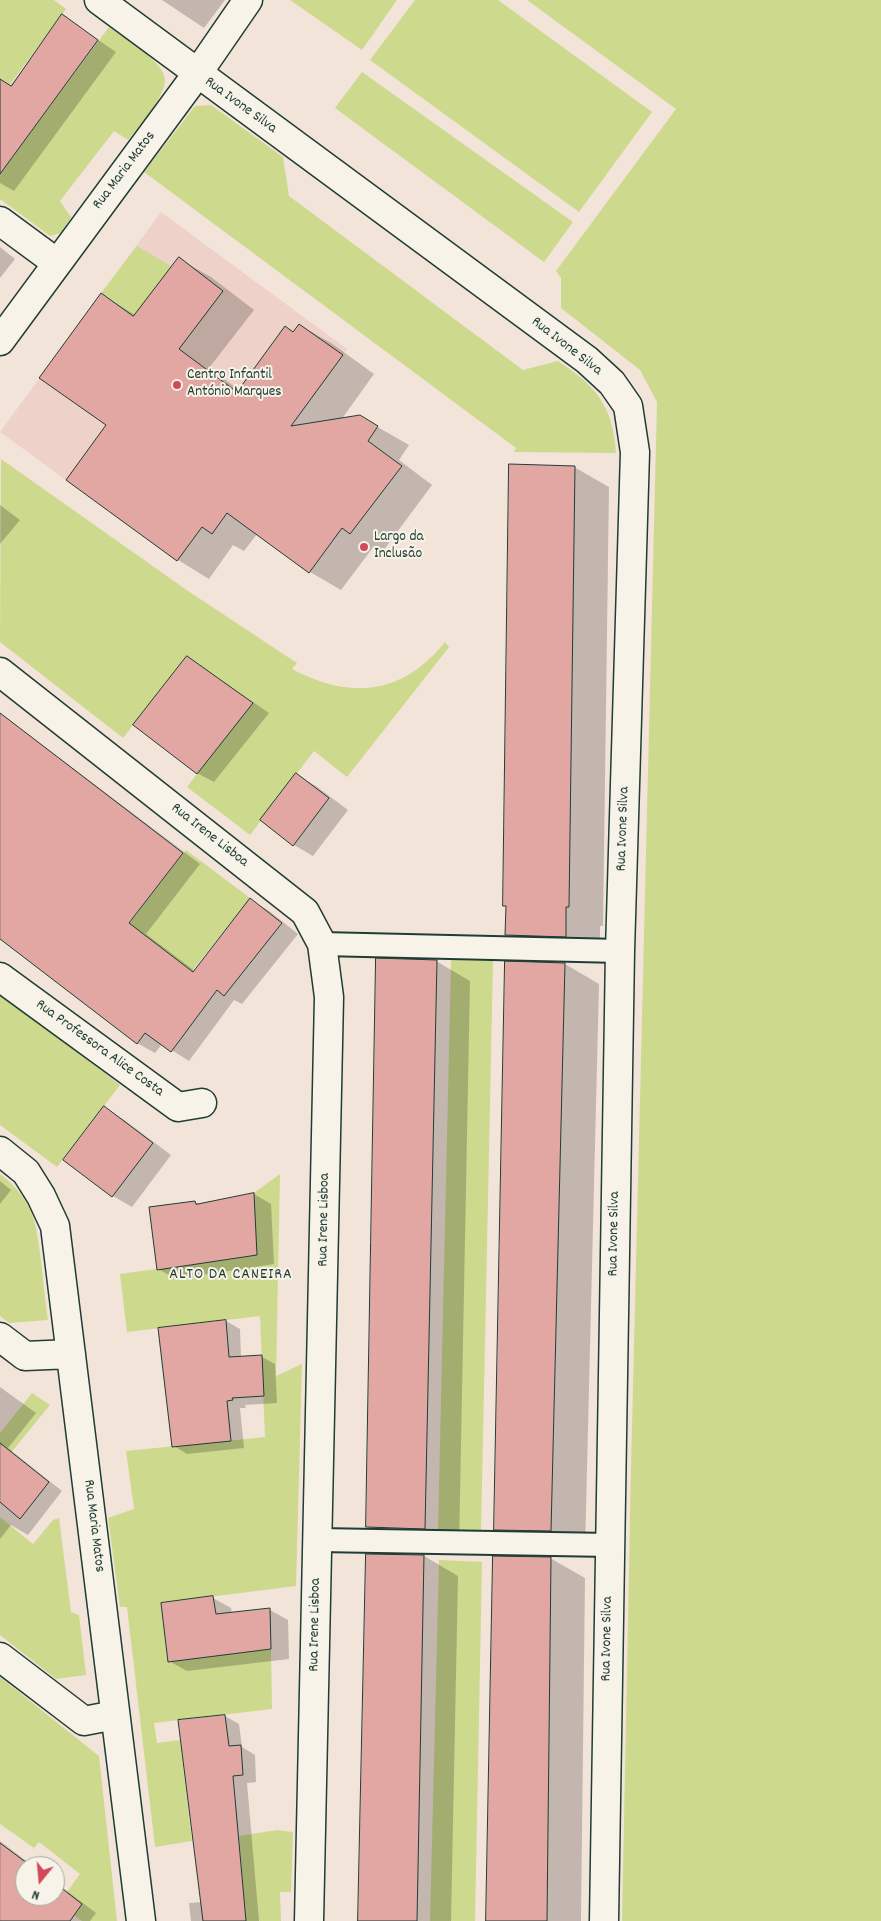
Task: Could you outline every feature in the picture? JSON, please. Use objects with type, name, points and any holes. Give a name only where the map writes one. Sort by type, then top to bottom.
[{"type":"street","name":"Rua Ivone Silva","points":[[98,0],[586,360],[612,383],[628,406],[635,452],[620,951],[604,1921]]},
{"type":"street","name":"Rua Maria Matos","points":[[0,341],[197,74],[248,0]]},
{"type":"street","points":[[0,221],[57,262]]},
{"type":"street","name":"Rua Irene Lisboa","points":[[0,672],[305,912],[322,944],[329,997],[319,1540],[309,1921]]},
{"type":"street","points":[[322,944],[620,951]]},
{"type":"street","name":"Rua Professora Alice Costa","points":[[0,977],[178,1106],[202,1103]]},
{"type":"street","name":"Rua Maria Matos","points":[[0,1151],[26,1172],[41,1196],[55,1226],[141,1921]]},
{"type":"street","points":[[0,1337],[24,1356],[71,1354]]},
{"type":"street","points":[[319,1540],[610,1545]]},
{"type":"street","points":[[0,1657],[84,1721],[115,1715]]},
{"type":"shaded area","name":"Centro Infantil António Marques","points":[[161,212],[347,349],[212,534],[202,527],[177,561],[0,432]]},
{"type":"green space","points":[[0,0],[54,0],[66,9],[0,98]]},
{"type":"green space","points":[[290,0],[397,0],[362,50]]},
{"type":"green space","points":[[415,0],[498,0],[652,112],[579,212],[370,60]]},
{"type":"green space","points":[[527,0],[881,0],[881,1921],[622,1921],[657,402],[640,370],[561,308],[561,278],[556,271],[676,109]]},
{"type":"green space","points":[[109,27],[151,58],[163,73],[164,87],[151,111],[128,140],[114,131],[60,201],[71,217],[61,233],[50,236],[0,199],[0,174]]},
{"type":"green space","points":[[362,72],[573,222],[544,262],[335,108]]},
{"type":"green space","points":[[211,105],[283,157],[289,196],[523,370],[558,361],[583,379],[600,399],[606,410],[611,422],[616,453],[514,452],[516,448],[144,172],[195,106]]},
{"type":"green space","points":[[137,246],[171,266],[179,257],[223,291],[196,326],[160,298],[142,323],[101,293]]},
{"type":"green space","points":[[1,459],[188,591],[297,663],[292,669],[314,679],[334,685],[355,688],[374,687],[393,682],[412,673],[429,660],[445,642],[449,647],[347,777],[314,751],[250,835],[187,787],[253,702],[187,656],[123,738],[0,642]]},
{"type":"green space","points":[[186,850],[250,898],[192,971],[129,924],[74,996],[42,970],[130,923]]},
{"type":"green space","points":[[451,960],[493,961],[481,1531],[438,1530]]},
{"type":"green space","points":[[0,993],[120,1085],[57,1167],[0,1125]]},
{"type":"green space","points":[[0,1174],[21,1194],[32,1213],[39,1245],[48,1320],[9,1323],[0,1316]]},
{"type":"green space","points":[[280,1174],[276,1376],[302,1364],[296,1586],[161,1603],[168,1662],[271,1649],[272,1709],[154,1723],[157,1743],[180,1740],[192,1841],[155,1847],[127,1607],[120,1607],[108,1518],[134,1509],[126,1451],[265,1437],[260,1316],[127,1332],[120,1274],[257,1255],[254,1193]]},
{"type":"green space","points":[[32,1393],[50,1405],[0,1466],[0,1433]]},
{"type":"green space","points":[[0,1517],[33,1544],[53,1520],[59,1518],[71,1612],[79,1615],[86,1675],[56,1679],[0,1635]]},
{"type":"green space","points":[[439,1560],[482,1562],[475,1921],[430,1921]]},
{"type":"green space","points":[[0,1677],[99,1756],[117,1921],[82,1921],[74,1915],[82,1904],[67,1892],[80,1874],[65,1862],[65,1856],[57,1856],[39,1842],[34,1848],[0,1824]]},
{"type":"green space","points":[[277,1830],[293,1832],[291,1892],[280,1892],[281,1921],[246,1921],[239,1836]]},
{"type":"building","points":[[62,14],[98,40],[0,174],[0,79],[11,86]]},
{"type":"building","name":"Centro Infantil António Marques","points":[[179,257],[223,291],[179,349],[237,392],[285,326],[293,332],[299,324],[343,355],[291,426],[360,415],[378,426],[368,441],[402,466],[350,534],[342,528],[309,573],[227,513],[212,534],[202,527],[177,561],[66,480],[106,425],[39,378],[101,293],[133,316]]},
{"type":"building","points":[[509,464],[575,466],[569,907],[566,907],[566,937],[505,935],[506,906],[503,906]]},
{"type":"building","points":[[187,656],[253,703],[197,774],[133,725]]},
{"type":"building","points":[[0,713],[183,853],[129,923],[193,972],[250,898],[282,923],[224,996],[217,990],[171,1052],[145,1033],[137,1044],[0,939]]},
{"type":"building","points":[[296,773],[329,798],[293,846],[260,820]]},
{"type":"building","points":[[376,958],[437,960],[425,1529],[366,1527]]},
{"type":"building","points":[[505,961],[565,963],[551,1531],[494,1530]]},
{"type":"building","points":[[104,1106],[153,1143],[112,1197],[63,1160]]},
{"type":"building","points":[[254,1193],[257,1255],[157,1270],[149,1207],[195,1201],[196,1204]]},
{"type":"building","points":[[226,1320],[229,1357],[262,1355],[264,1396],[232,1398],[233,1400],[227,1401],[231,1441],[172,1447],[158,1328]]},
{"type":"building","points":[[0,1443],[49,1482],[20,1519],[0,1502]]},
{"type":"building","points":[[366,1554],[424,1555],[417,1921],[358,1921]]},
{"type":"building","points":[[493,1556],[551,1557],[547,1921],[486,1921]]},
{"type":"building","points":[[213,1596],[216,1614],[270,1608],[271,1649],[168,1662],[161,1603]]},
{"type":"building","points":[[225,1715],[229,1746],[241,1745],[243,1775],[233,1776],[246,1921],[203,1921],[178,1720]]},
{"type":"building","points":[[0,1843],[18,1856],[15,1856],[15,1906],[65,1906],[65,1891],[82,1904],[70,1921],[0,1921]]},
{"type":"place","name":"Centro Infantil António Marques","points":[[177,385]]},
{"type":"place","name":"Largo da Inclusão","points":[[364,547]]},
{"type":"district","name":"ALTO DA CANEIRA","points":[[231,1276]]}]
